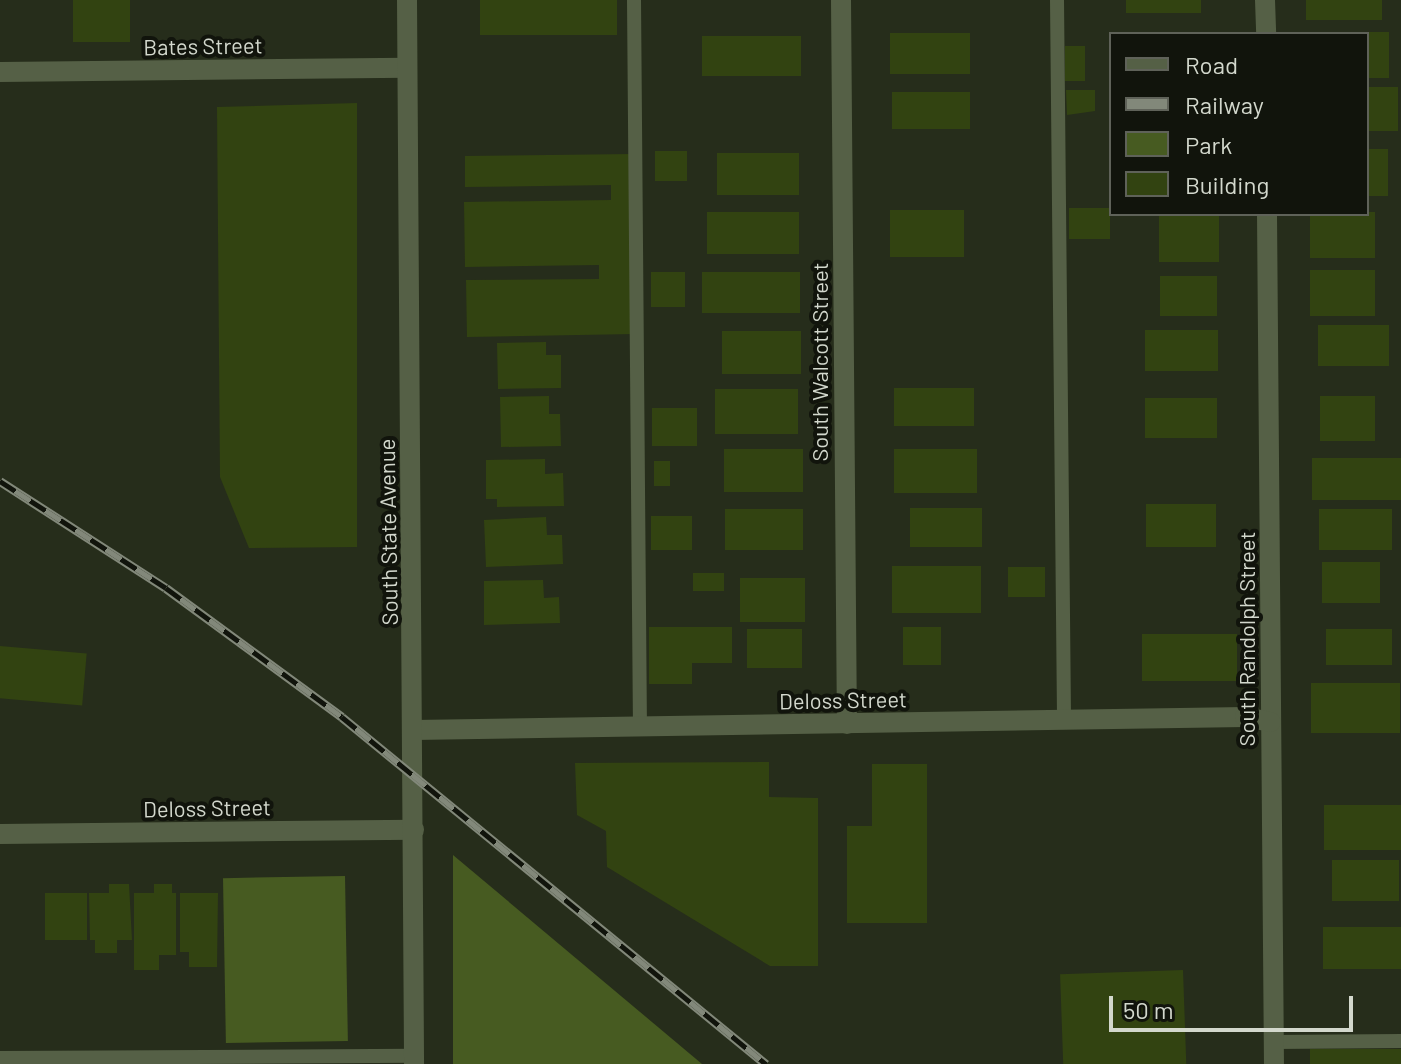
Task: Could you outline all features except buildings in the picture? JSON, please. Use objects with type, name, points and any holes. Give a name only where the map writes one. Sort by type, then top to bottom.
[{"type":"street","name":"South State Avenue","points":[[407,0],[414,1060]]},
{"type":"street","name":"South Walcott Street","points":[[841,0],[847,724]]},
{"type":"street","points":[[1265,0],[1266,32]]},
{"type":"street","name":"Bates Street","points":[[0,72],[407,68]]},
{"type":"street","name":"South Randolph Street","points":[[1267,216],[1274,1064]]},
{"type":"street","name":"Deloss Street","points":[[414,730],[1245,717],[1271,722]]},
{"type":"street","name":"Deloss Street","points":[[0,834],[414,830]]},
{"type":"lane","points":[[634,0],[640,727]]},
{"type":"lane","points":[[1057,0],[1064,720]]},
{"type":"lane","points":[[1274,1042],[1401,1041]]},
{"type":"lane","points":[[0,1058],[414,1060]]},
{"type":"green space","points":[[453,855],[702,1064],[453,1064]]},
{"type":"green space","points":[[345,876],[348,1041],[226,1043],[223,878]]},
{"type":"railway","points":[[0,481],[166,588],[342,717],[766,1064]]}]
